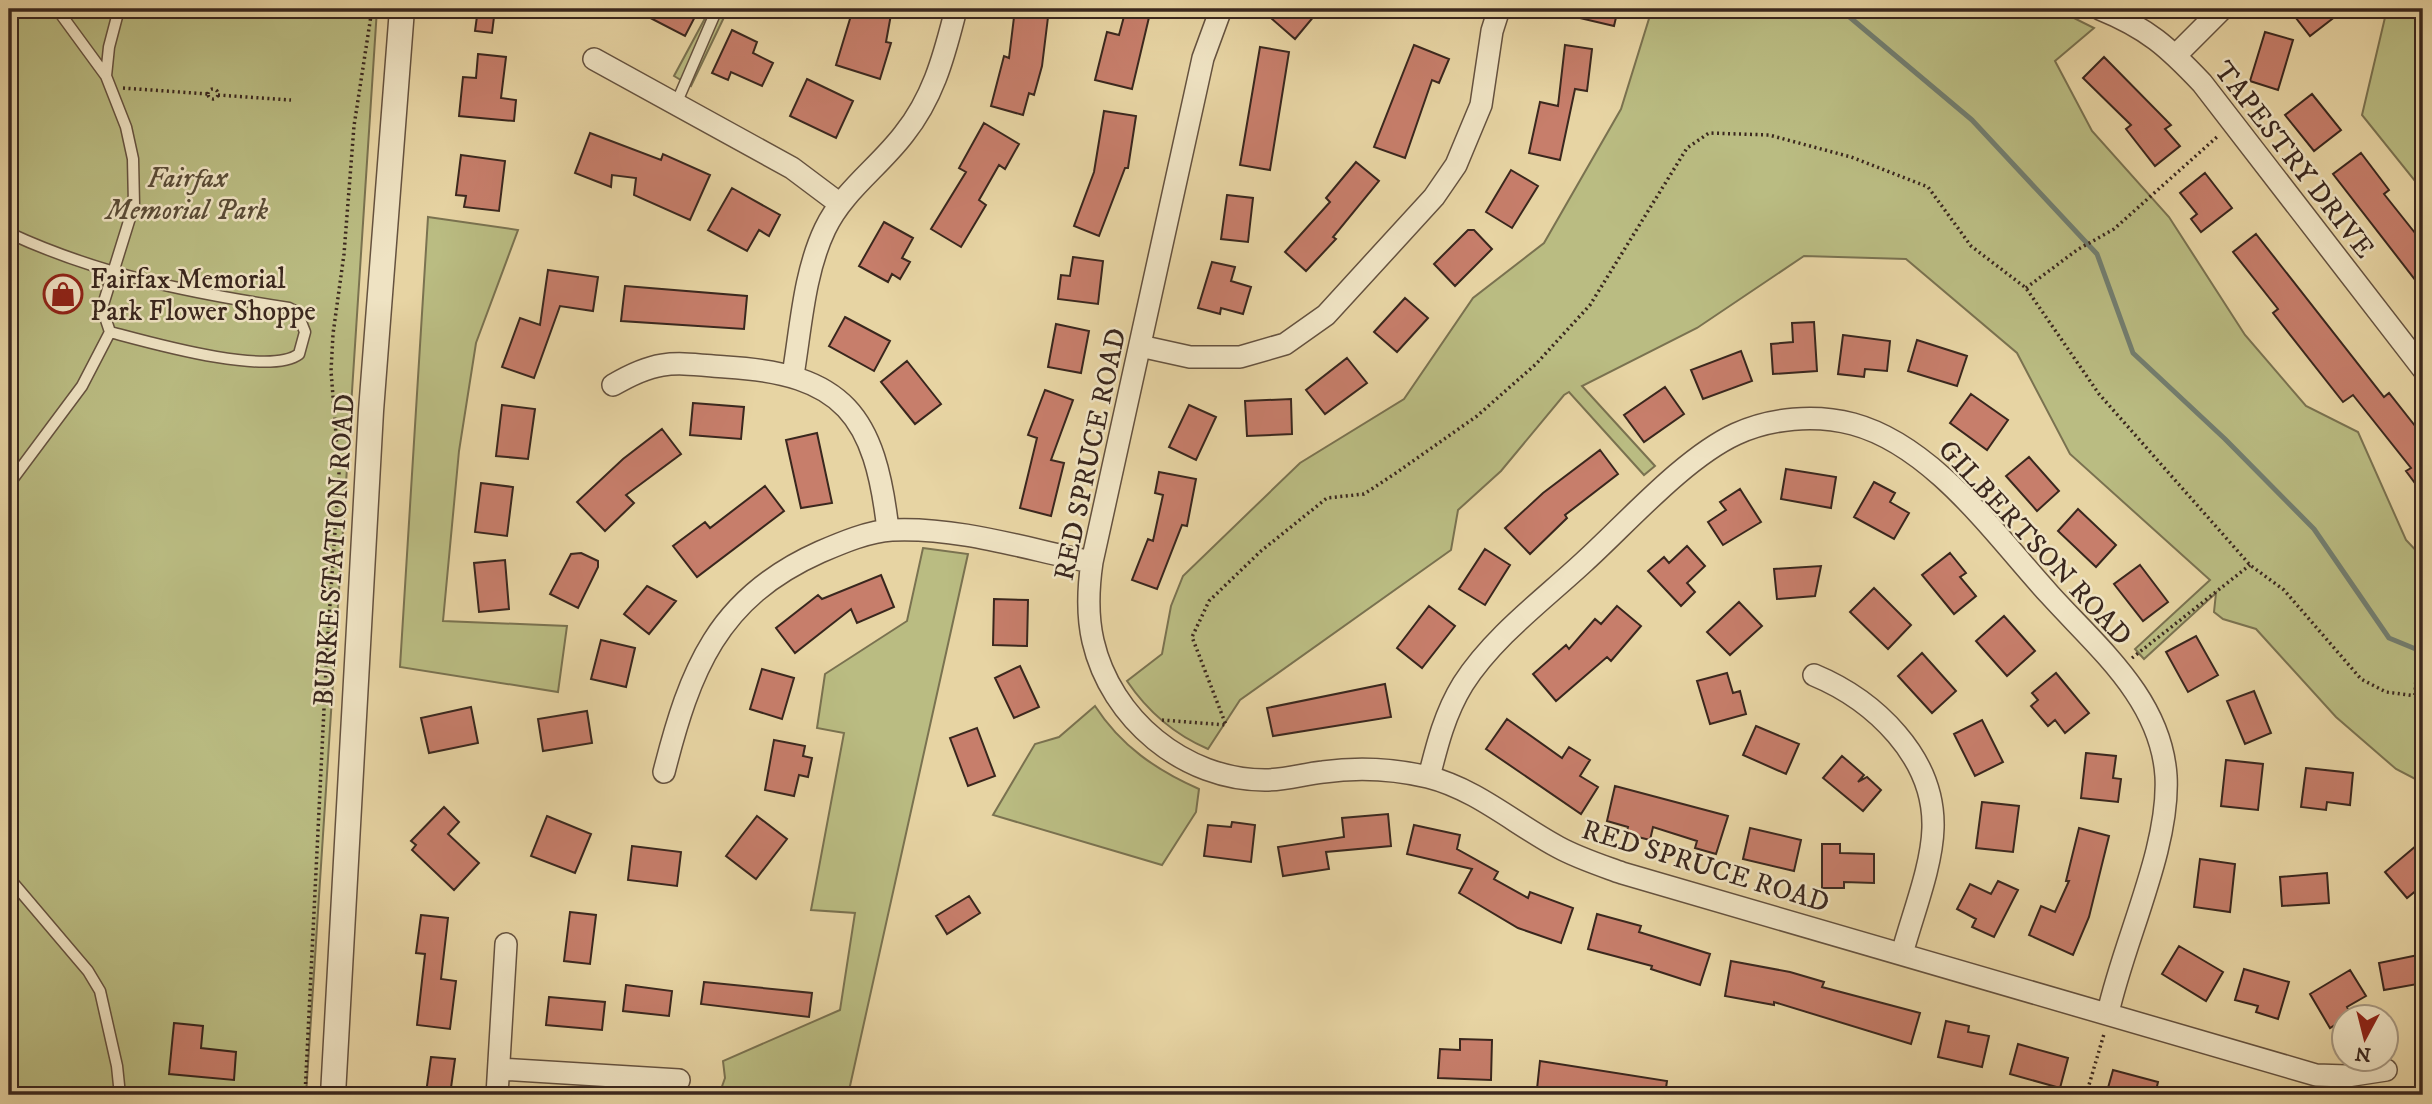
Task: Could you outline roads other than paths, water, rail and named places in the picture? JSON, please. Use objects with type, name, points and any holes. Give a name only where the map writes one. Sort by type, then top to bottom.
[{"type":"street","name":"BURKE STATION ROAD","points":[[333,1095],[370,424],[402,9]]},
{"type":"street","name":"RED SPRUCE ROAD","points":[[1221,9],[1203,58],[1091,562],[1088,592],[1093,641],[1114,694],[1132,718],[1173,753],[1228,776],[1273,779],[1355,769],[1389,770],[1429,777],[1486,803],[1559,848],[1597,864],[2316,1075],[2347,1076],[2373,1072]]},
{"type":"street","points":[[1140,346],[1191,357],[1240,357],[1285,344],[1326,315],[1434,197],[1456,165],[1481,105],[1492,31],[1499,9]]},
{"type":"street","name":"TAPESTRY DRIVE","points":[[2100,9],[2136,23],[2175,55],[2233,122],[2423,369]]},
{"type":"street","points":[[2175,55],[2222,9]]},
{"type":"street","points":[[793,375],[811,268],[825,229],[840,204],[904,134],[932,90],[954,17]]},
{"type":"street","points":[[594,60],[792,168],[840,204]]},
{"type":"street","points":[[613,385],[642,369],[674,363],[769,369],[793,375],[832,396],[852,416],[868,440],[880,469],[888,530]]},
{"type":"street","name":"GILBERTSON ROAD","points":[[1429,777],[1450,709],[1476,665],[1660,491],[1714,447],[1751,429],[1790,420],[1839,421],[1876,431],[1902,444],[1944,479],[2128,681],[2154,725],[2166,775],[2164,821],[2108,1013]]},
{"type":"street","points":[[664,772],[692,675],[712,641],[736,610],[770,580],[802,560],[835,545],[888,530],[964,535],[1091,562]]},
{"type":"street","points":[[1814,675],[1844,687],[1868,704],[1909,752],[1928,788],[1933,814],[1932,843],[1902,954]]},
{"type":"street","points":[[497,1095],[506,944]]},
{"type":"street","points":[[499,1069],[679,1080]]},
{"type":"lane","points":[[9,484],[82,386],[110,332],[102,308],[129,225],[135,183],[131,146],[109,81],[57,9]]},
{"type":"lane","points":[[109,81],[109,47],[119,9]]},
{"type":"lane","points":[[676,104],[717,9]]},
{"type":"lane","points":[[9,233],[114,273],[191,293],[289,308],[297,313],[305,332],[299,354],[282,363],[172,349],[110,332]]},
{"type":"lane","points":[[11,884],[32,902],[88,971],[100,991],[117,1066],[120,1095]]},
{"type":"waterway","points":[[1840,9],[1972,120],[2097,254],[2133,353],[2225,439],[2314,529],[2389,638],[2423,652]]},
{"type":"place","name":"Fairfax Memorial Park Flower Shoppe","points":[[63,294]]},
{"type":"park label","name":"Fairfax Memorial Park","points":[[187,193]]}]
